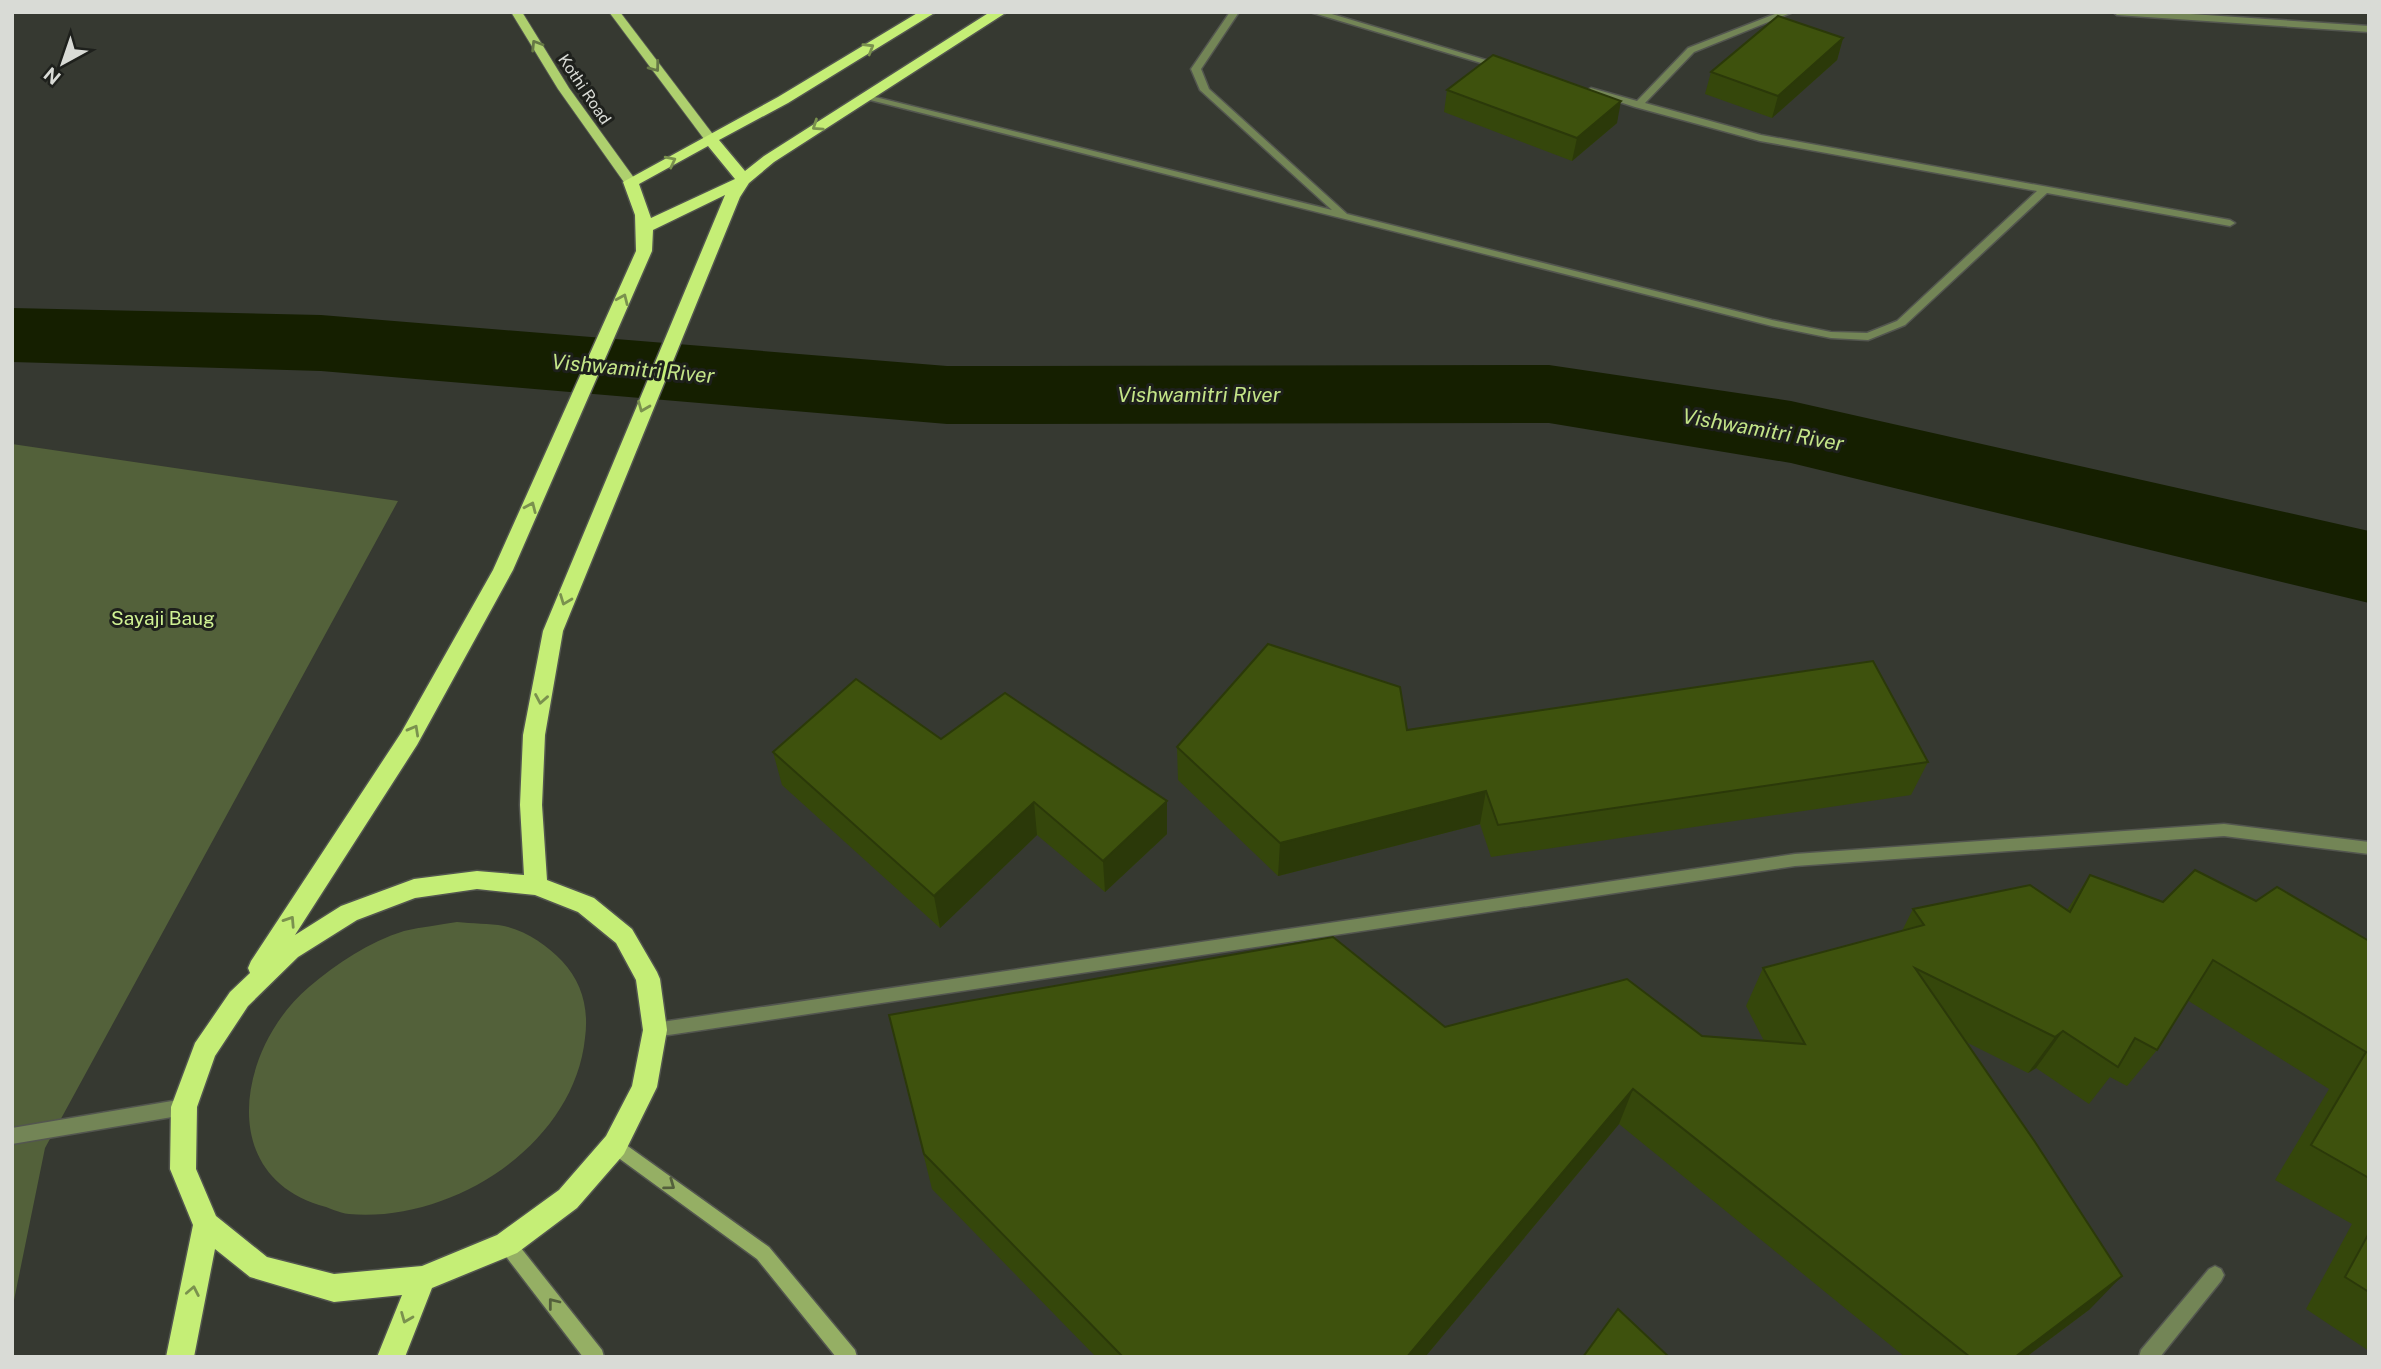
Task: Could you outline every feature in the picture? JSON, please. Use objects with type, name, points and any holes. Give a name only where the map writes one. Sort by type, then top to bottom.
[{"type":"highway","points":[[239,999],[290,950],[349,913],[414,889],[477,880],[536,886],[586,905],[624,936],[648,979],[655,1030],[644,1087],[615,1145],[568,1199],[507,1244],[422,1279],[334,1288],[260,1268],[206,1225],[183,1169],[184,1107],[204,1051],[409,739],[503,570],[644,250],[646,227],[641,205],[631,182],[711,140],[929,12]]},
{"type":"highway","points":[[536,886],[531,805],[534,735],[553,631],[732,196],[744,180],[769,159],[1000,12]]},
{"type":"highway","points":[[711,140],[744,180]]},
{"type":"highway","points":[[646,227],[744,180]]},
{"type":"highway","points":[[180,1357],[206,1225]]},
{"type":"highway","points":[[391,1357],[422,1279]]},
{"type":"main road","name":"Kothi Road","points":[[516,12],[564,89],[631,182]]},
{"type":"main road","points":[[614,12],[711,140]]},
{"type":"main road","points":[[615,1145],[763,1253],[848,1357]]},
{"type":"main road","points":[[507,1244],[594,1357]]},
{"type":"street","points":[[1235,12],[1196,69],[1205,90],[1346,217]]},
{"type":"street","points":[[1314,12],[1511,69]]},
{"type":"street","points":[[1638,105],[1691,50],[1789,12]]},
{"type":"street","points":[[2117,12],[2369,29]]},
{"type":"street","points":[[1576,87],[1760,138],[2230,223]]},
{"type":"street","points":[[863,97],[1772,323],[1831,335],[1868,337],[1901,323],[2044,190]]},
{"type":"street","points":[[655,1030],[1795,860],[2224,830],[2369,848]]},
{"type":"street","points":[[12,1136],[184,1107]]},
{"type":"street","points":[[2148,1357],[2215,1275]]},
{"type":"green space","name":"Sayaji Baug","points":[[12,444],[398,501],[45,1148],[12,1310]]},
{"type":"green space","points":[[457,922],[498,925],[520,931],[550,949],[575,978],[585,1006],[585,1038],[576,1077],[558,1112],[533,1143],[502,1170],[466,1190],[428,1205],[388,1213],[349,1214],[319,1205],[286,1188],[264,1165],[252,1137],[249,1105],[255,1072],[267,1040],[286,1011],[309,987],[366,947],[404,931]]},
{"type":"building","points":[[1778,16],[1843,38],[1778,96],[1711,72]]},
{"type":"building","points":[[1493,55],[1621,101],[1577,138],[1447,90]]},
{"type":"building","points":[[1268,644],[1400,687],[1407,730],[1873,661],[1928,762],[1498,825],[1486,791],[1280,843],[1177,747]]},
{"type":"building","points":[[856,679],[941,739],[1005,693],[1167,801],[1103,861],[1034,802],[934,896],[773,752]]},
{"type":"building","points":[[2195,870],[2256,901],[2277,887],[2369,941],[2369,1178],[2311,1145],[2366,1052],[2213,960],[2157,1050],[2135,1038],[2118,1067],[2063,1031],[2055,1037],[1915,968],[2035,1142],[2122,1276],[2015,1357],[1970,1357],[1633,1089],[1407,1357],[1123,1357],[924,1154],[889,1015],[1333,937],[1445,1027],[1627,979],[1702,1036],[1805,1044],[1763,968],[1924,925],[1913,909],[2030,885],[2070,912],[2090,875],[2163,902]]},
{"type":"building","points":[[2369,1233],[2369,1292],[2345,1277]]},
{"type":"building","points":[[1618,1309],[1669,1357],[1583,1357]]},
{"type":"waterway","name":"Vishwamitri River","points":[[12,335],[321,343],[947,395],[1549,394],[1791,432],[2369,567]]}]
